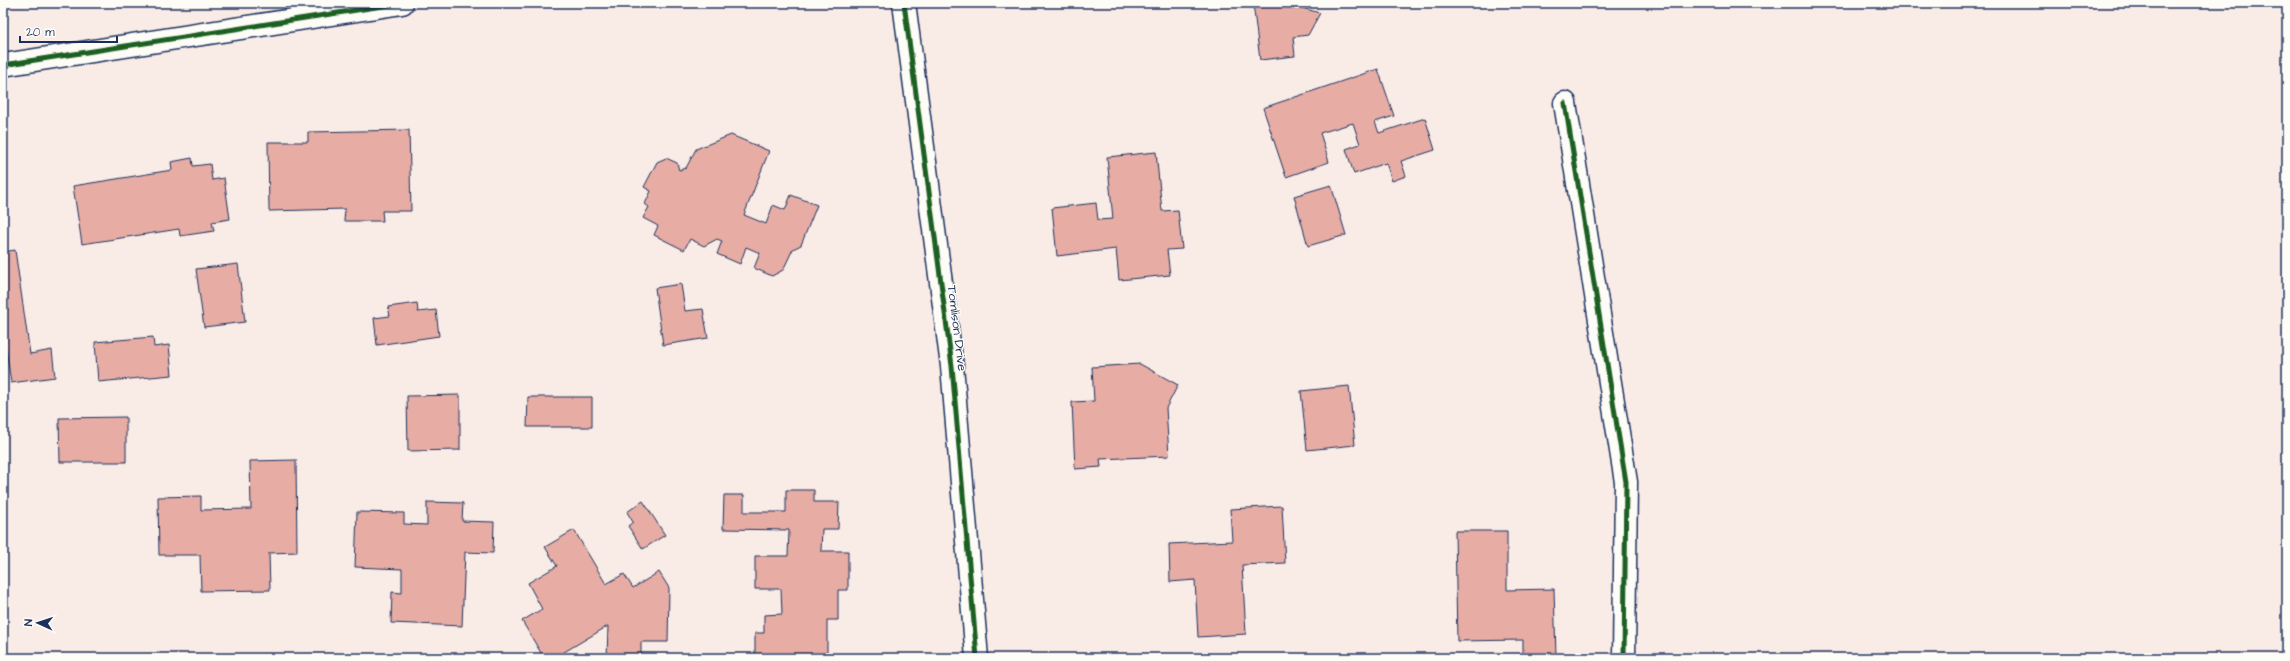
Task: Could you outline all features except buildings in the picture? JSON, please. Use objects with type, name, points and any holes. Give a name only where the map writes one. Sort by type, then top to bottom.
[{"type":"street","points":[[3,65],[402,3]]},
{"type":"street","name":"Tomlison Drive","points":[[904,3],[952,366],[977,658]]},
{"type":"street","points":[[1565,103],[1626,482],[1624,658]]},
{"type":"cycle path","points":[[3,65],[402,3]]},
{"type":"cycle path","points":[[904,3],[952,366],[977,658]]},
{"type":"cycle path","points":[[1565,103],[1626,482],[1624,658]]}]
